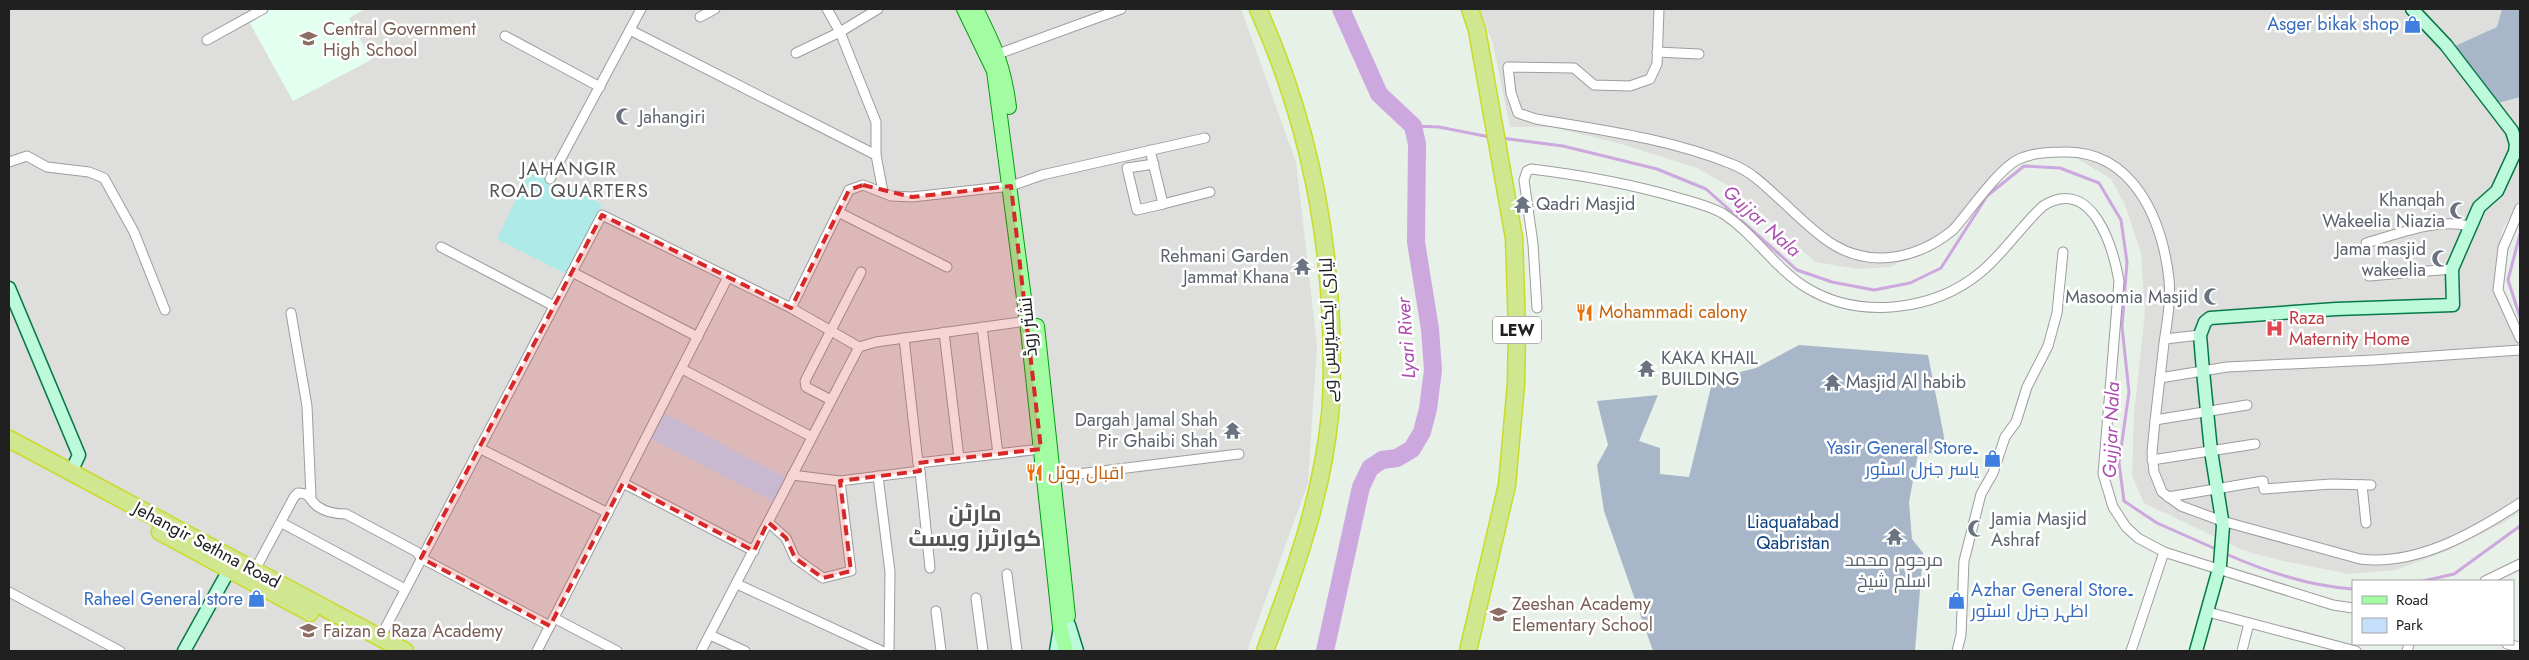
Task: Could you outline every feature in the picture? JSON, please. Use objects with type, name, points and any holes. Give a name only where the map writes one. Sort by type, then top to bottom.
[{"type":"highway","name":"لیاری ایکسپریس وے","points":[[1258,9],[1289,85],[1308,150],[1322,219],[1330,286],[1332,350],[1330,414],[1313,507],[1296,570],[1265,651]]},
{"type":"highway","name":"LEW","points":[[1468,651],[1507,485],[1516,384],[1517,330],[1514,238],[1478,39],[1470,9]]},
{"type":"highway","name":"Jehangir Sethna Road","points":[[9,439],[255,570],[381,644]]},
{"type":"highway","name":"Jehangir Sethna Road","points":[[9,450],[230,570],[381,644],[405,651]]},
{"type":"main road","name":"نشتر روڈ","points":[[964,9],[994,71],[1015,185],[1054,477],[1062,627]]},
{"type":"main road","name":"نشتر روڈ","points":[[976,9],[998,54],[1005,76],[1041,449],[1062,627],[1067,651]]},
{"type":"street","points":[[207,40],[262,9]]},
{"type":"street","points":[[550,179],[641,9]]},
{"type":"street","points":[[700,17],[715,9]]},
{"type":"street","points":[[827,9],[840,32],[876,122],[876,155],[883,192]]},
{"type":"street","points":[[796,53],[840,32],[878,9]]},
{"type":"street","points":[[998,54],[1121,9]]},
{"type":"street","points":[[1659,9],[1655,72],[1650,79],[1630,86],[1594,85],[1574,68],[1508,67],[1511,93],[1516,109],[1524,116],[1654,140],[1737,166],[1763,184],[1823,238],[1851,252],[1884,258],[1902,257],[1919,252],[1944,238],[2003,172],[2017,160],[2051,152],[2076,151],[2096,155],[2123,174],[2142,194],[2153,213],[2164,248],[2169,281],[2165,339],[2152,460],[2157,482],[2162,492],[2168,497],[2181,506],[2223,524],[2360,560],[2388,561],[2420,552],[2473,532],[2520,503]]},
{"type":"street","points":[[2196,651],[2219,568],[2223,524],[2216,488],[2206,412],[2200,335],[2205,322],[2210,318],[2336,309],[2453,305],[2452,270],[2469,226],[2479,207],[2497,191],[2515,152],[2515,138],[2446,45],[2412,9]]},
{"type":"street","points":[[630,30],[876,155]]},
{"type":"street","points":[[505,36],[600,86]]},
{"type":"street","points":[[1657,52],[1699,54]]},
{"type":"street","points":[[791,308],[849,190],[857,185],[863,185],[891,196],[912,197],[1015,185],[1042,175],[1205,138]]},
{"type":"street","points":[[1150,150],[1163,204]]},
{"type":"street","points":[[9,162],[27,156],[47,167],[89,172],[104,178],[134,232],[166,310]]},
{"type":"street","points":[[1154,164],[1127,168],[1137,210],[1210,192]]},
{"type":"street","points":[[1537,308],[1533,244],[1524,180],[1527,172],[1531,169],[1619,182],[1655,191],[1720,212],[1738,225],[1806,288],[1834,300],[1874,308],[1905,305],[1960,286],[1982,271],[2043,206],[2051,201],[2070,198],[2086,208],[2100,224],[2115,255],[2119,281],[2103,474],[2107,492],[2126,527],[2138,538],[2164,552],[2333,605],[2352,608]]},
{"type":"street","points":[[2520,208],[2503,248],[2498,290],[2520,338]]},
{"type":"street","points":[[838,212],[947,267]]},
{"type":"street","points":[[381,644],[405,589],[602,214],[791,308],[859,347]]},
{"type":"street","points":[[2366,243],[2435,224],[2453,222],[2469,226]]},
{"type":"street","points":[[441,247],[554,306]]},
{"type":"street","points":[[1957,651],[1961,635],[1964,561],[1981,494],[1993,473],[2005,437],[2016,422],[2027,387],[2048,346],[2057,313],[2062,252]]},
{"type":"street","points":[[2369,276],[2452,270]]},
{"type":"street","points":[[572,272],[698,337]]},
{"type":"street","points":[[831,400],[805,384],[861,272]]},
{"type":"street","points":[[537,651],[728,277]]},
{"type":"street","points":[[9,288],[78,455],[71,472]]},
{"type":"street","points":[[291,313],[307,406],[311,497],[316,506],[334,514],[346,514],[418,552],[421,558],[552,622],[617,651]]},
{"type":"street","points":[[701,651],[859,347],[876,342],[1028,321]]},
{"type":"street","points":[[982,326],[998,454]]},
{"type":"street","points":[[944,332],[960,458]]},
{"type":"street","points":[[2165,339],[2200,335]]},
{"type":"street","points":[[904,338],[930,568]]},
{"type":"street","points":[[2160,378],[2227,367],[2374,360],[2520,350]]},
{"type":"street","points":[[682,369],[812,437]]},
{"type":"street","points":[[2155,420],[2247,405]]},
{"type":"street","points":[[2152,460],[2255,444]]},
{"type":"street","points":[[479,448],[608,513]]},
{"type":"street","points":[[792,475],[840,481],[878,476],[960,458],[1041,449]]},
{"type":"street","points":[[1054,477],[1238,454]]},
{"type":"street","points":[[878,476],[890,572],[889,651]]},
{"type":"street","points":[[768,522],[786,538],[795,558],[823,578],[852,571],[840,481]]},
{"type":"street","points":[[2168,497],[2263,481],[2264,489],[2366,485],[2366,523]]},
{"type":"street","points":[[623,482],[754,551]]},
{"type":"street","points":[[255,570],[298,493],[311,497]]},
{"type":"street","points":[[282,523],[405,589]]},
{"type":"street","points":[[2131,651],[2164,552]]},
{"type":"street","points":[[2487,580],[2520,564]]},
{"type":"street","points":[[184,651],[230,570]]},
{"type":"street","points":[[1007,574],[1017,651]]},
{"type":"street","points":[[737,584],[882,651]]},
{"type":"street","points":[[9,592],[120,651]]},
{"type":"street","points":[[976,598],[983,651]]},
{"type":"street","points":[[936,611],[941,651]]},
{"type":"street","points":[[2208,612],[2344,650],[2356,651]]},
{"type":"street","points":[[2242,651],[2249,623]]},
{"type":"street","name":"نشتر روڈ","points":[[1056,651],[1062,627]]},
{"type":"street","name":"نشتر روڈ","points":[[1062,627],[1077,651]]},
{"type":"street","points":[[710,635],[745,651]]},
{"type":"highlighted area","points":[[863,185],[912,197],[1011,186],[1041,449],[918,463],[920,471],[840,481],[851,571],[823,578],[795,558],[786,538],[768,522],[754,551],[623,483],[550,626],[421,558],[602,215],[791,308],[849,190]]},
{"type":"shaded area","points":[[9,9],[1241,9],[1296,162],[1317,345],[1308,483],[1247,651],[9,651]]},
{"type":"shaded area","name":"Central Government High School","points":[[263,9],[365,9],[349,18],[371,60],[293,101],[247,18]]},
{"type":"shaded area","points":[[1480,9],[2520,9],[2520,201],[2502,230],[2493,291],[2520,341],[2520,512],[2501,524],[2449,550],[2396,570],[2349,574],[2283,561],[2245,551],[2144,503],[2132,476],[2134,415],[2145,312],[2141,253],[2125,205],[2111,179],[2075,157],[2045,156],[2002,168],[1975,194],[1941,236],[1891,267],[1857,269],[1815,262],[1736,190],[1697,168],[1618,143],[1551,127],[1510,127],[1493,44]]},
{"type":"shaded area","points":[[530,169],[602,204],[566,274],[497,239]]},
{"type":"green space","points":[[2502,9],[2520,9],[2520,97],[2494,104],[2453,47],[2497,27]]},
{"type":"green space","name":"Liaquatabad Qabristan","points":[[1799,345],[1928,355],[1947,452],[1918,454],[1909,502],[1912,539],[1923,553],[1915,651],[1653,651],[1604,511],[1597,465],[1608,445],[1597,401],[1658,395],[1639,441],[1660,448],[1660,474],[1689,477],[1713,379],[1756,368]]},
{"type":"green space","points":[[660,411],[790,480],[778,504],[647,437]]},
{"type":"waterway","name":"Lyari River","points":[[1325,651],[1361,487],[1370,468],[1382,460],[1397,458],[1412,449],[1422,432],[1428,409],[1433,370],[1430,329],[1416,242],[1417,144],[1413,126],[1379,94],[1341,9]]},
{"type":"waterway","name":"Gujjar Nala","points":[[1413,126],[1439,127],[1490,137]]},
{"type":"waterway","name":"Gujjar Nala","points":[[1501,138],[1563,146],[1657,169],[1706,189],[1797,270],[1832,282],[1874,290],[1910,283],[1941,268],[1987,196],[2024,166],[2060,168],[2099,183],[2121,220],[2127,262],[2122,327],[2129,392],[2119,463],[2124,501],[2157,523],[2218,550]]},
{"type":"waterway","name":"Gujjar Nala","points":[[2520,234],[2508,280],[2520,317]]},
{"type":"waterway","name":"Gujjar Nala","points":[[2427,580],[2454,574],[2520,526]]},
{"type":"waterway","name":"Gujjar Nala","points":[[2224,553],[2287,577],[2320,585],[2352,589]]},
{"type":"place","name":"Asger bikak shop","points":[[2413,24]]},
{"type":"place","name":"Central Government High School","points":[[309,39]]},
{"type":"place","name":"Jahangiri","points":[[625,117]]},
{"type":"place","name":"Qadri Masjid","points":[[1522,204]]},
{"type":"place","name":"Khanqah Wakeelia Niazia","points":[[2459,210]]},
{"type":"place","name":"Jama masjid wakeelia","points":[[2440,259]]},
{"type":"place","name":"Rehmani Garden Jammat Khana","points":[[1303,266]]},
{"type":"place","name":"Masoomia Masjid","points":[[2212,297]]},
{"type":"place","name":"Mohammadi calony","points":[[1585,312]]},
{"type":"place","name":"Raza Maternity Home","points":[[2275,328]]},
{"type":"place","name":"KAKA KHAIL BUILDING","points":[[1647,368]]},
{"type":"place","name":"Masjid Al habib","points":[[1832,382]]},
{"type":"place","name":"Dargah Jamal Shah Pir Ghaibi Shah","points":[[1232,430]]},
{"type":"place","name":"Yasir General Store۔ یاسر جنرل اسٹور","points":[[1993,458]]},
{"type":"place","name":"اقبال ہوٹل","points":[[1034,473]]},
{"type":"place","name":"Jamia Masjid Ashraf","points":[[1977,529]]},
{"type":"place","name":"مرحوم محمد اسلم شیخ","points":[[1894,537]]},
{"type":"place","name":"Raheel General store","points":[[257,599]]},
{"type":"place","name":"Azhar General Store۔ اظہر جنرل اسٹور","points":[[1957,600]]},
{"type":"place","name":"Zeeshan Academy Elementary School","points":[[1498,614]]},
{"type":"place","name":"Faizan e Raza Academy","points":[[309,631]]},
{"type":"district","name":"JAHANGIR ROAD QUARTERS","points":[[569,179]]},
{"type":"district","name":"مارٹن کوارٹرز ویسٹ","points":[[975,526]]}]
